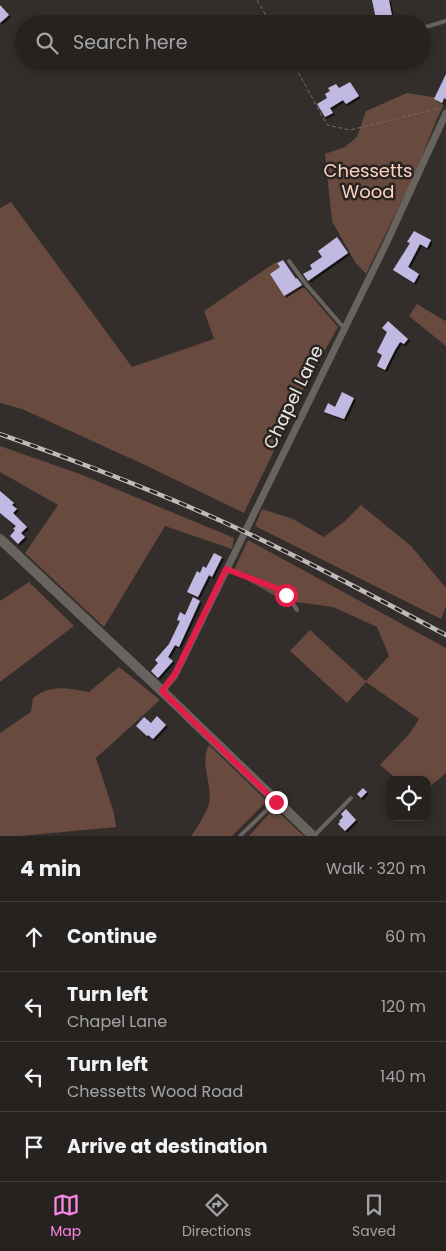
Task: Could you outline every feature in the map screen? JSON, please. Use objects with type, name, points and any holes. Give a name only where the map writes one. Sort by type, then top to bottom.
[{"type":"street","name":"Chapel Lane","points":[[162,691],[175,674],[390,235],[446,113]]},
{"type":"street","points":[[0,539],[313,836]]},
{"type":"lane","points":[[431,25],[446,21]]},
{"type":"lane","points":[[289,260],[305,283],[344,328]]},
{"type":"lane","points":[[226,569],[276,588],[286,595],[297,610]]},
{"type":"lane","points":[[313,836],[351,798]]},
{"type":"lane","points":[[240,836],[276,802]]},
{"type":"path","points":[[256,0],[265,15]]},
{"type":"path","points":[[297,70],[327,125],[350,130],[446,106]]},
{"type":"green space","name":"Chessetts Wood","points":[[407,93],[446,100],[416,172],[366,274],[355,262],[332,221],[325,154],[345,147],[357,137],[366,111]]},
{"type":"green space","points":[[11,202],[132,367],[214,339],[204,311],[276,262],[280,267],[270,274],[284,296],[302,285],[338,327],[306,384],[244,513],[22,409],[0,403],[0,208]]},
{"type":"green space","points":[[417,304],[446,320],[446,346],[409,316]]},
{"type":"green space","points":[[0,446],[80,474],[234,538],[232,549],[165,526],[104,627],[25,553],[58,505],[0,472]]},
{"type":"green space","points":[[361,505],[411,546],[446,588],[446,606],[441,619],[255,526],[262,509],[293,519],[324,537],[345,521]]},
{"type":"green space","points":[[248,540],[446,648],[446,773],[431,786],[431,776],[393,776],[380,765],[410,733],[419,719],[366,682],[347,703],[290,651],[310,630],[366,681],[389,656],[377,627],[333,607],[282,600],[233,572]]},
{"type":"green space","points":[[29,582],[74,626],[0,682],[0,601]]},
{"type":"green space","points":[[119,667],[160,700],[96,758],[114,813],[116,827],[20,836],[0,836],[0,733],[31,712],[33,698],[39,694],[60,688],[89,692]]},
{"type":"green space","points":[[209,745],[267,801],[232,836],[191,836],[204,816],[209,804],[210,796],[205,759]]},
{"type":"green space","points":[[274,808],[304,836],[249,836]]},
{"type":"building","points":[[372,0],[389,0],[392,15],[375,15]]},
{"type":"building","points":[[0,5],[9,15],[0,23]]},
{"type":"building","points":[[446,74],[446,99],[444,98],[442,103],[434,99]]},
{"type":"building","points":[[350,82],[359,96],[346,104],[343,100],[330,108],[333,113],[325,117],[317,104],[327,98],[325,94],[330,91],[328,88],[336,84],[339,88]]},
{"type":"building","points":[[414,231],[431,240],[427,248],[420,244],[408,267],[419,274],[414,283],[393,270],[410,243],[407,242]]},
{"type":"building","points":[[337,237],[348,253],[308,281],[303,274],[312,269],[310,265],[322,257],[318,251]]},
{"type":"building","points":[[283,260],[302,285],[284,296],[270,274],[280,267],[277,263]]},
{"type":"building","points":[[388,321],[408,339],[404,344],[400,342],[385,370],[377,366],[382,355],[377,352],[387,332],[382,328]]},
{"type":"building","points":[[342,392],[354,398],[344,419],[324,412],[328,403],[335,407]]},
{"type":"building","points":[[0,491],[14,503],[12,505],[17,509],[13,513],[27,527],[21,533],[25,537],[18,544],[10,536],[16,526],[0,513]]},
{"type":"building","points":[[214,553],[222,557],[212,577],[209,575],[198,597],[187,592],[197,571],[200,573],[203,566],[206,568]]},
{"type":"building","points":[[193,597],[200,601],[179,647],[175,645],[168,657],[173,661],[158,678],[151,671],[158,663],[155,660],[169,644],[180,621],[177,620],[180,612],[185,615]]},
{"type":"building","points":[[157,716],[166,725],[153,739],[136,726],[144,717],[151,723]]},
{"type":"building","points":[[363,788],[367,792],[361,798],[357,794]]},
{"type":"building","points":[[346,809],[356,820],[345,831],[338,824],[343,817],[341,814]]},
{"type":"railway","points":[[0,434],[111,475],[248,533],[362,590],[446,635]]},
{"type":"route","points":[[276,802],[162,691],[175,674],[226,569],[276,588],[286,595]]}]
